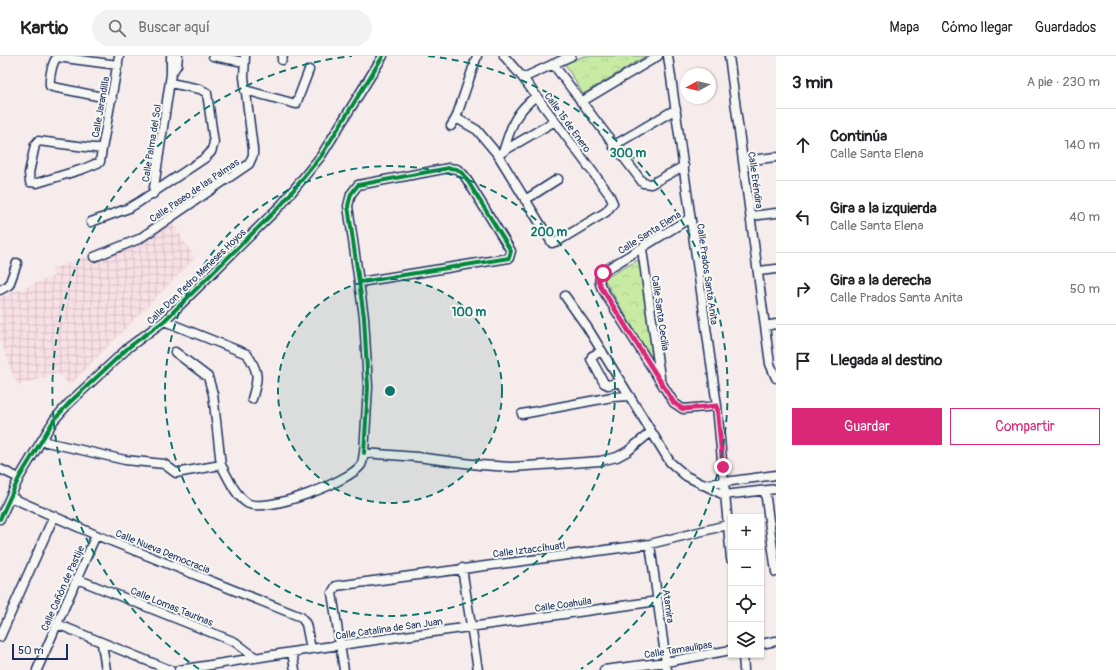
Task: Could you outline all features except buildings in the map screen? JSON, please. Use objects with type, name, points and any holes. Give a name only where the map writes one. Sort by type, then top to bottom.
[{"type":"street","name":"Calle Palma del Sol","points":[[91,222],[129,208],[153,194],[170,83],[171,56]]},
{"type":"street","name":"Calle Palma del Sol","points":[[171,74],[177,65],[178,56]]},
{"type":"street","points":[[213,56],[245,59]]},
{"type":"street","name":"Calle Don Pedro Meneses Hoyos","points":[[0,519],[19,478],[54,420],[69,403],[129,347],[164,321],[282,204],[321,156],[383,56]]},
{"type":"street","points":[[451,126],[456,118],[477,56]]},
{"type":"street","name":"Calle 15 de Enero","points":[[504,56],[523,78],[609,194],[613,203],[606,212],[555,243],[549,240],[525,200]]},
{"type":"street","points":[[523,78],[572,56]]},
{"type":"street","points":[[581,102],[658,56]]},
{"type":"street","name":"Calle Prados Santa Anita","points":[[668,56],[717,406],[730,550]]},
{"type":"street","name":"Calle Eréndira","points":[[728,56],[759,271],[770,364],[776,378]]},
{"type":"street","points":[[112,98],[53,87],[50,86],[49,82],[57,57],[119,60]]},
{"type":"street","name":"Calle Paseo de las Palmas","points":[[94,257],[139,239],[249,164],[253,155],[245,90],[245,59]]},
{"type":"street","name":"Calle Jarandilla","points":[[102,149],[38,141],[35,145],[29,178],[30,182],[37,183],[83,169],[100,162],[119,60]]},
{"type":"street","points":[[553,64],[638,180],[643,183],[651,184],[684,166]]},
{"type":"street","points":[[245,90],[296,104],[309,70]]},
{"type":"street","points":[[153,194],[205,158],[211,152],[214,143],[209,97],[207,93],[200,89],[170,83]]},
{"type":"street","points":[[501,153],[516,115],[536,96]]},
{"type":"street","points":[[613,146],[676,108]]},
{"type":"street","points":[[456,118],[477,130],[501,153],[525,200],[558,180]]},
{"type":"street","points":[[501,153],[554,121]]},
{"type":"street","points":[[742,161],[776,157]]},
{"type":"street","points":[[175,352],[208,377],[213,394],[221,465],[239,495],[247,503],[257,506],[293,500],[317,491],[346,476],[361,465],[364,453],[368,387],[360,282],[348,206],[351,194],[358,185],[449,168],[457,169],[464,175],[512,251],[509,258],[360,282]]},
{"type":"street","points":[[751,216],[776,213]]},
{"type":"street","name":"Calle Santa Elena","points":[[690,218],[609,268],[599,276],[598,280],[674,403],[683,409],[717,406]]},
{"type":"street","name":"Calle Santa Cecilia","points":[[642,249],[661,381]]},
{"type":"street","points":[[0,290],[9,285],[17,263]]},
{"type":"street","points":[[759,271],[776,268]]},
{"type":"street","points":[[565,296],[602,351],[670,462],[686,476],[724,495],[776,489]]},
{"type":"street","points":[[164,321],[247,354],[255,365],[258,379],[252,399]]},
{"type":"street","points":[[765,326],[776,324]]},
{"type":"street","points":[[602,351],[592,356],[591,359],[604,383],[608,385],[621,382]]},
{"type":"street","points":[[522,414],[630,396]]},
{"type":"street","points":[[364,453],[504,466],[600,461],[628,451],[651,432]]},
{"type":"street","points":[[42,441],[125,460],[164,464],[176,474],[221,465]]},
{"type":"street","points":[[0,469],[19,478]]},
{"type":"street","points":[[702,485],[776,475]]},
{"type":"street","points":[[765,491],[776,572]]},
{"type":"street","name":"Calle Nueva Democracia","points":[[10,497],[96,535],[296,615],[304,620],[306,624],[311,649]]},
{"type":"street","points":[[0,637],[54,516]]},
{"type":"street","name":"Calle Iztaccíhuatl","points":[[340,645],[332,596],[333,589],[342,584],[650,544],[727,524]]},
{"type":"street","name":"Calle Cañón de Pastije","points":[[37,670],[96,535]]},
{"type":"street","name":"Atamira","points":[[650,544],[666,666]]},
{"type":"street","points":[[462,568],[470,627],[478,670]]},
{"type":"street","name":"Calle Lomas Taurinas","points":[[77,579],[235,642],[256,658]]},
{"type":"street","name":"Calle Coahuila","points":[[470,627],[658,601]]},
{"type":"street","points":[[57,624],[152,667],[170,670]]},
{"type":"street","name":"Calle Catalina de San Juan","points":[[179,670],[198,669],[311,649],[470,627]]},
{"type":"street","points":[[764,643],[776,641]]},
{"type":"street","points":[[102,644],[106,670]]},
{"type":"street","points":[[340,645],[344,670]]},
{"type":"street","name":"Calle Tamaulipas","points":[[604,670],[666,666],[728,651]]},
{"type":"street","points":[[292,652],[295,670]]},
{"type":"street","points":[[743,658],[744,670]]},
{"type":"street","points":[[245,661],[247,670]]},
{"type":"shaded area","points":[[168,216],[195,258],[70,385],[58,373],[17,386],[0,339],[0,297],[54,276],[52,269],[138,236]]},
{"type":"green space","points":[[584,56],[646,56],[583,94],[565,64]]},
{"type":"green space","points":[[640,259],[654,363],[604,279]]},
{"type":"cycle path","points":[[0,519],[19,478],[54,420],[69,403],[129,347],[164,321],[282,204],[321,156],[383,56]]},
{"type":"cycle path","points":[[360,282],[509,258],[511,251],[464,175],[457,169],[449,168],[358,185],[351,194],[348,206],[364,317],[368,387],[364,453]]},
{"type":"route","points":[[603,273],[599,276],[599,284],[674,403],[678,407],[690,410],[717,406],[723,467]]}]
